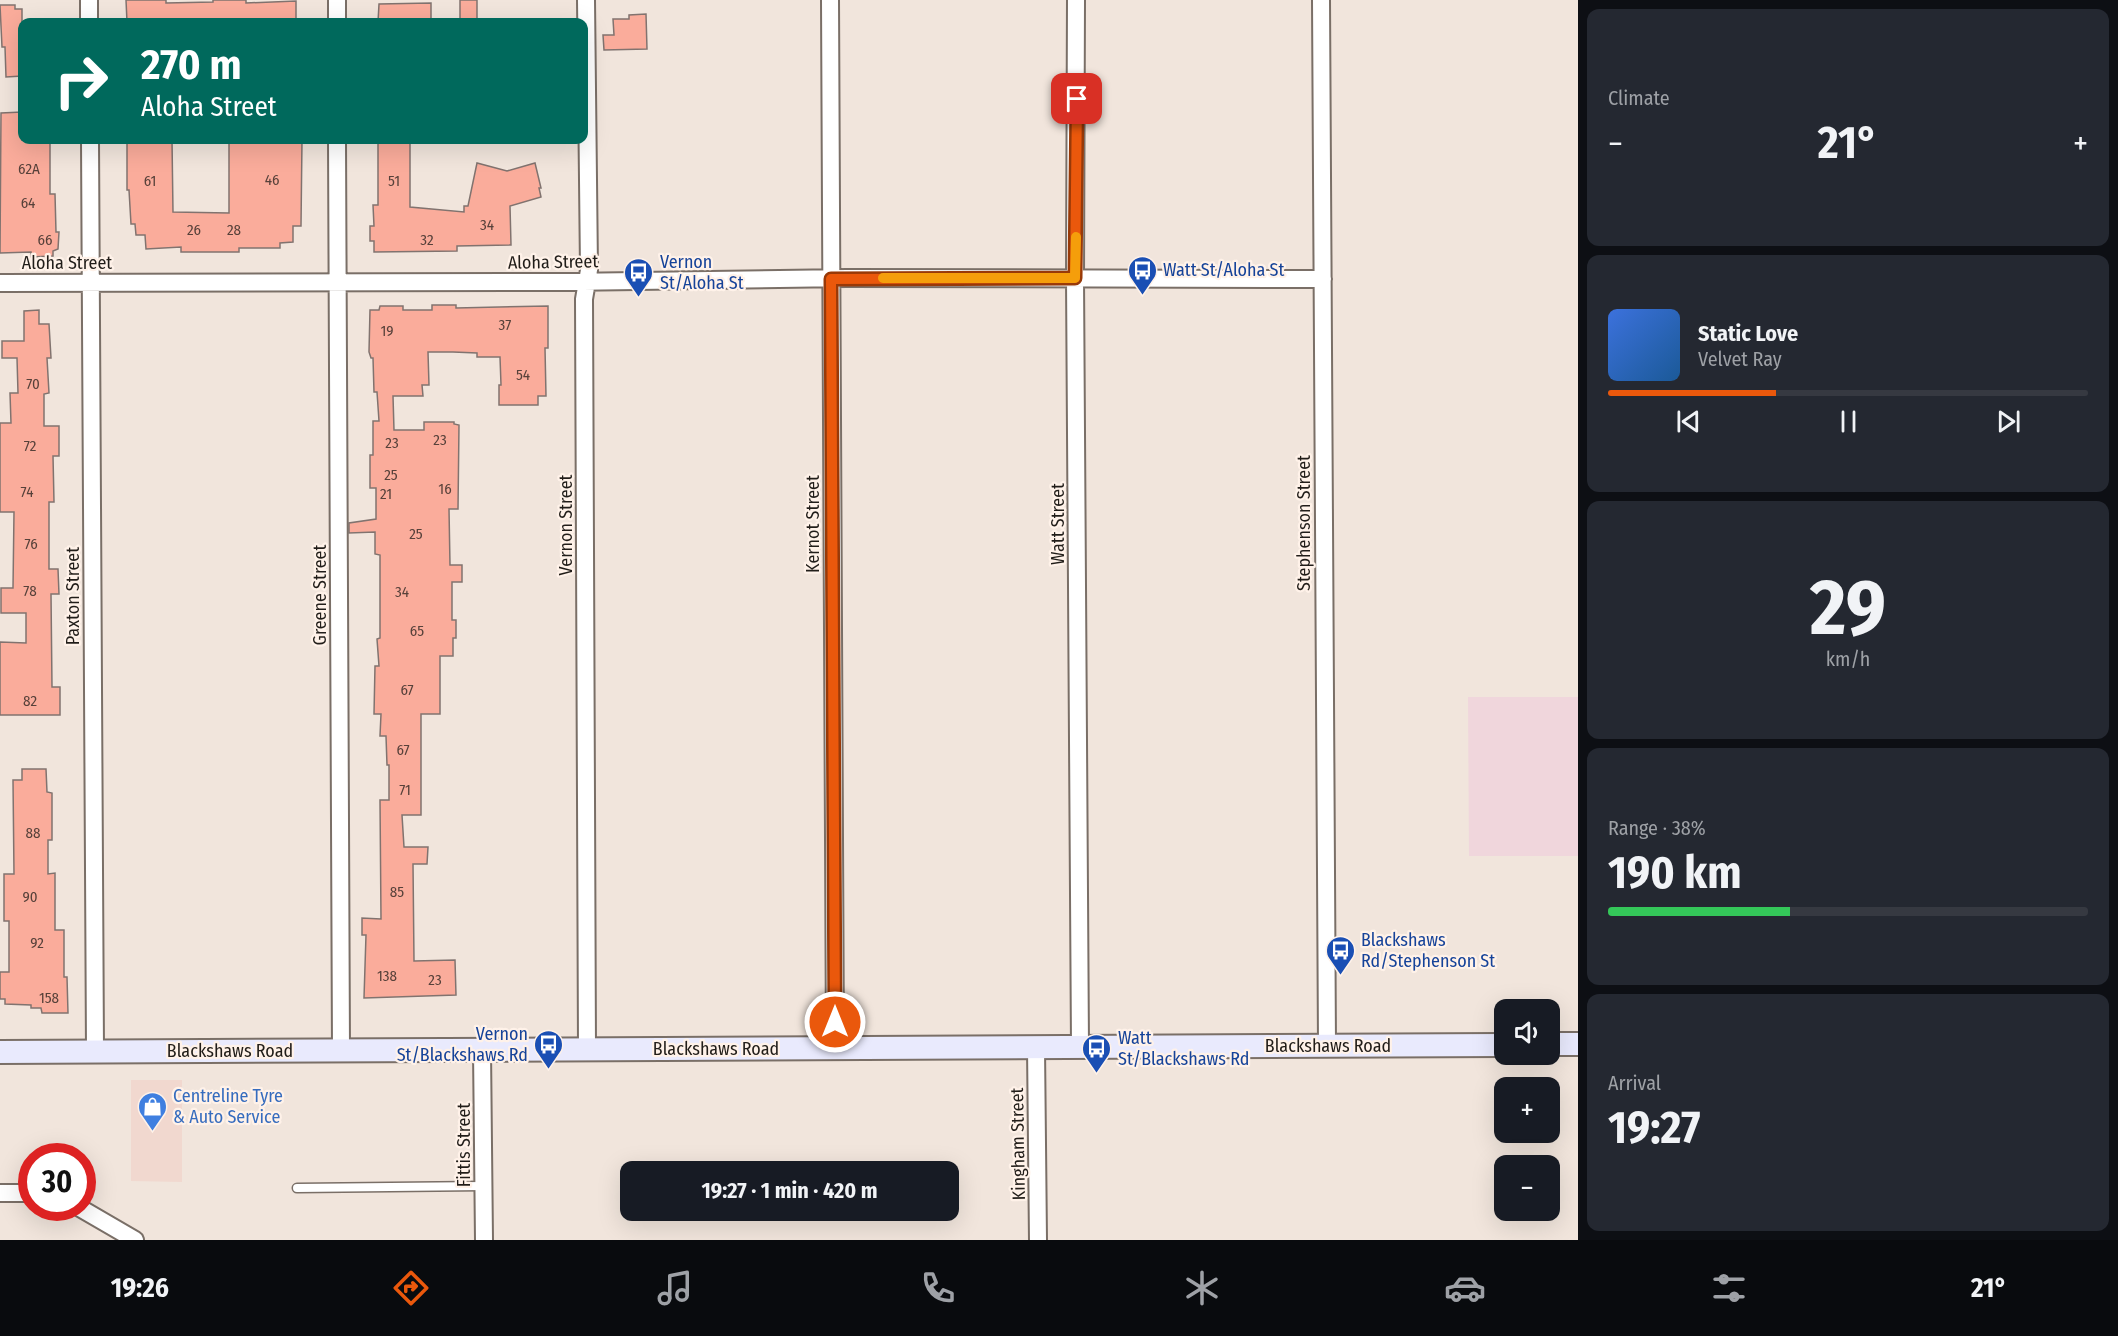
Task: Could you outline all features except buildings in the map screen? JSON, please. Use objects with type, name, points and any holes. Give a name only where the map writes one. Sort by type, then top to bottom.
[{"type":"main road","points":[[1560,1044],[1578,1044]]},
{"type":"main road","name":"Blackshaws Road","points":[[0,1052],[1494,1045]]},
{"type":"street","points":[[89,0],[89,18]]},
{"type":"street","points":[[337,0],[337,18]]},
{"type":"street","name":"Vernon Street","points":[[586,0],[586,18]]},
{"type":"street","name":"Kernot Street","points":[[830,0],[835,1048]]},
{"type":"street","name":"Watt Street","points":[[1076,0],[1075,278],[1080,1047]]},
{"type":"street","name":"Stephenson Street","points":[[1321,0],[1327,1046]]},
{"type":"street","name":"Paxton Street","points":[[90,144],[95,1052]]},
{"type":"street","name":"Greene Street","points":[[337,144],[341,1050]]},
{"type":"street","name":"Vernon Street","points":[[587,1050],[584,310],[589,270],[588,144]]},
{"type":"street","name":"Aloha Street","points":[[0,283],[1323,279]]},
{"type":"street","name":"Kingham Street","points":[[1036,1047],[1038,1240]]},
{"type":"street","name":"Fittis Street","points":[[482,1050],[484,1240]]},
{"type":"street","points":[[0,1193],[18,1193]]},
{"type":"street","points":[[96,1217],[135,1240]]},
{"type":"lane","points":[[297,1188],[484,1186]]},
{"type":"shaded area","points":[[1468,697],[1578,697],[1578,856],[1469,856]]},
{"type":"shaded area","points":[[131,1080],[182,1080],[182,1182],[131,1181]]},
{"type":"slow traffic","points":[[883,278],[1075,278],[1076,237]]},
{"type":"place","name":"Watt St/Aloha St","points":[[1142,296]]},
{"type":"place","name":"Vernon St/Aloha St","points":[[639,298]]},
{"type":"place","name":"Blackshaws Rd/Stephenson St","points":[[1340,976]]},
{"type":"place","name":"Vernon St/Blackshaws Rd","points":[[549,1070]]},
{"type":"place","name":"Watt St/Blackshaws Rd","points":[[1097,1074]]},
{"type":"place","name":"Centreline Tyre & Auto Service","points":[[152,1132]]},
{"type":"route","points":[[835,1022],[831,279],[1075,278],[1077,99]]}]
